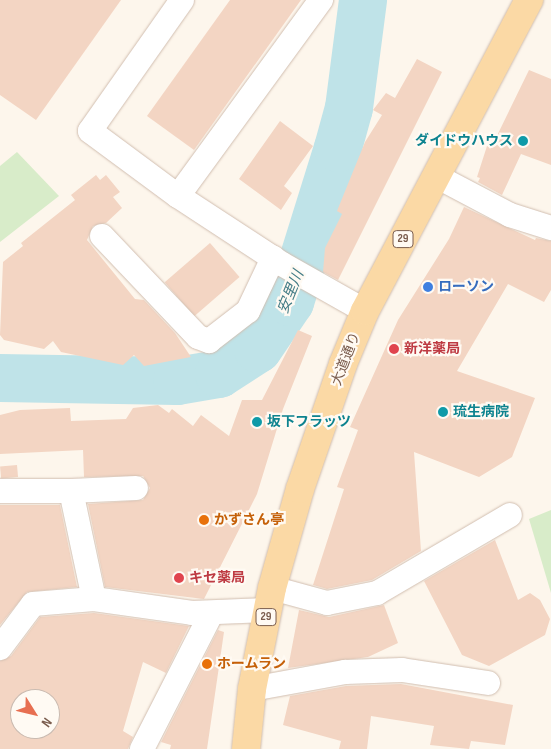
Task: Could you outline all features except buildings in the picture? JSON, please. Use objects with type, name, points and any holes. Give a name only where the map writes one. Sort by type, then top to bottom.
[{"type":"main road","name":"大道通り","points":[[246,749],[252,689],[270,599],[322,422],[365,312],[529,0]]},
{"type":"street","points":[[182,0],[90,131],[178,196],[323,290],[365,312]]},
{"type":"street","points":[[178,196],[321,0]]},
{"type":"street","points":[[436,176],[510,215],[551,228]]},
{"type":"street","points":[[102,236],[198,336],[209,341],[248,311],[277,261]]},
{"type":"street","points":[[0,491],[71,491],[136,488]]},
{"type":"street","points":[[71,491],[94,599]]},
{"type":"street","points":[[0,648],[33,604],[94,599],[211,614],[270,599],[327,603],[377,593],[510,515]]},
{"type":"street","points":[[142,749],[211,614]]},
{"type":"street","points":[[252,689],[344,672],[402,670],[488,683]]},
{"type":"green space","points":[[17,152],[59,196],[0,242],[0,166]]},
{"type":"green space","points":[[551,510],[551,593],[529,519]]},
{"type":"waterway","name":"安里川","points":[[0,378],[177,381],[219,374],[258,349],[290,302],[338,148],[349,108],[363,0]]},
{"type":"place","name":"ダイドウハウス","points":[[523,141]]},
{"type":"place","name":"ローソン","points":[[428,287]]},
{"type":"place","name":"新洋薬局","points":[[394,349]]},
{"type":"place","name":"琉生病院","points":[[443,412]]},
{"type":"place","name":"坂下フラッツ","points":[[257,422]]},
{"type":"place","name":"かずさん亭","points":[[204,520]]},
{"type":"place","name":"キセ薬局","points":[[179,578]]},
{"type":"place","name":"ホームラン","points":[[207,664]]}]
